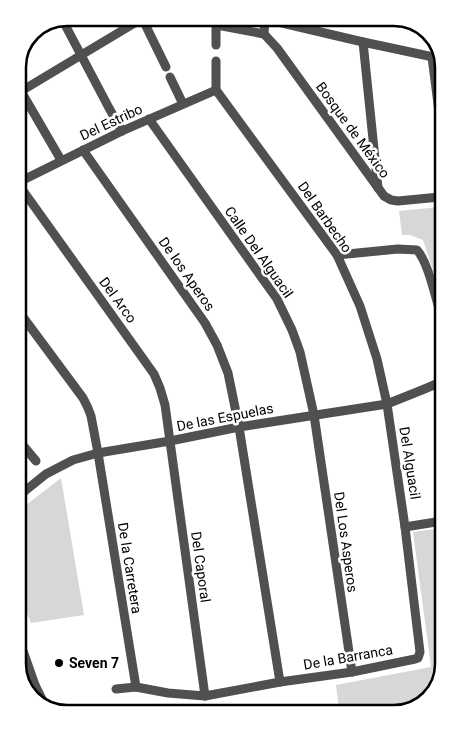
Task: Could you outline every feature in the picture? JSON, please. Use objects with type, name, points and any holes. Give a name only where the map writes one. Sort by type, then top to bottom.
[{"type":"street","points":[[65,26],[122,131]]},
{"type":"street","points":[[26,86],[129,26]]},
{"type":"street","points":[[146,26],[166,67]]},
{"type":"street","points":[[216,26],[216,45]]},
{"type":"street","points":[[234,26],[264,34],[264,26]]},
{"type":"street","points":[[297,26],[433,58]]},
{"type":"street","name":"Bosque de México","points":[[264,34],[277,48],[384,196],[398,202],[435,198]]},
{"type":"street","points":[[363,42],[378,188]]},
{"type":"street","points":[[216,61],[216,90]]},
{"type":"street","points":[[170,77],[183,104]]},
{"type":"street","name":"Del Estribo","points":[[26,180],[122,131],[216,90]]},
{"type":"street","name":"Del Barbecho","points":[[216,90],[337,255],[363,314],[377,359],[387,404]]},
{"type":"street","points":[[26,101],[62,160]]},
{"type":"street","name":"Calle Del Alguacil","points":[[149,119],[277,299],[300,352],[314,415]]},
{"type":"street","name":"De los Aperos","points":[[83,150],[205,323],[217,345],[228,373],[239,428]]},
{"type":"street","name":"Del Arco","points":[[26,194],[154,374],[165,405],[170,442]]},
{"type":"street","points":[[337,255],[398,249],[416,250],[421,254],[435,296]]},
{"type":"street","points":[[26,321],[83,398],[88,408],[98,453]]},
{"type":"street","name":"De las Espuelas","points":[[26,490],[46,474],[73,460],[98,453],[387,404],[435,385]]},
{"type":"street","name":"Del Alguacil","points":[[387,404],[405,527]]},
{"type":"street","name":"Del Los Asperos","points":[[314,415],[352,672]]},
{"type":"street","points":[[239,428],[280,682]]},
{"type":"street","name":"Del Caporal","points":[[170,442],[205,696]]},
{"type":"street","points":[[26,449],[36,461]]},
{"type":"street","name":"De la Carretera","points":[[98,453],[136,687]]},
{"type":"street","points":[[405,527],[435,522]]},
{"type":"street","name":"De la Barranca","points":[[116,689],[136,687],[168,693],[205,696],[280,682],[352,672],[415,659],[419,656],[405,527]]},
{"type":"street","points":[[26,659],[40,694]]},
{"type":"shaded area","points":[[435,207],[435,276],[423,240],[410,235],[402,235],[399,211]]},
{"type":"shaded area","points":[[61,478],[84,615],[31,623],[26,611],[26,505]]},
{"type":"shaded area","points":[[435,529],[435,664],[429,684],[419,696],[412,701],[402,704],[338,705],[336,685],[431,667],[413,532]]},
{"type":"place","name":"Seven 7","points":[[59,663]]}]
